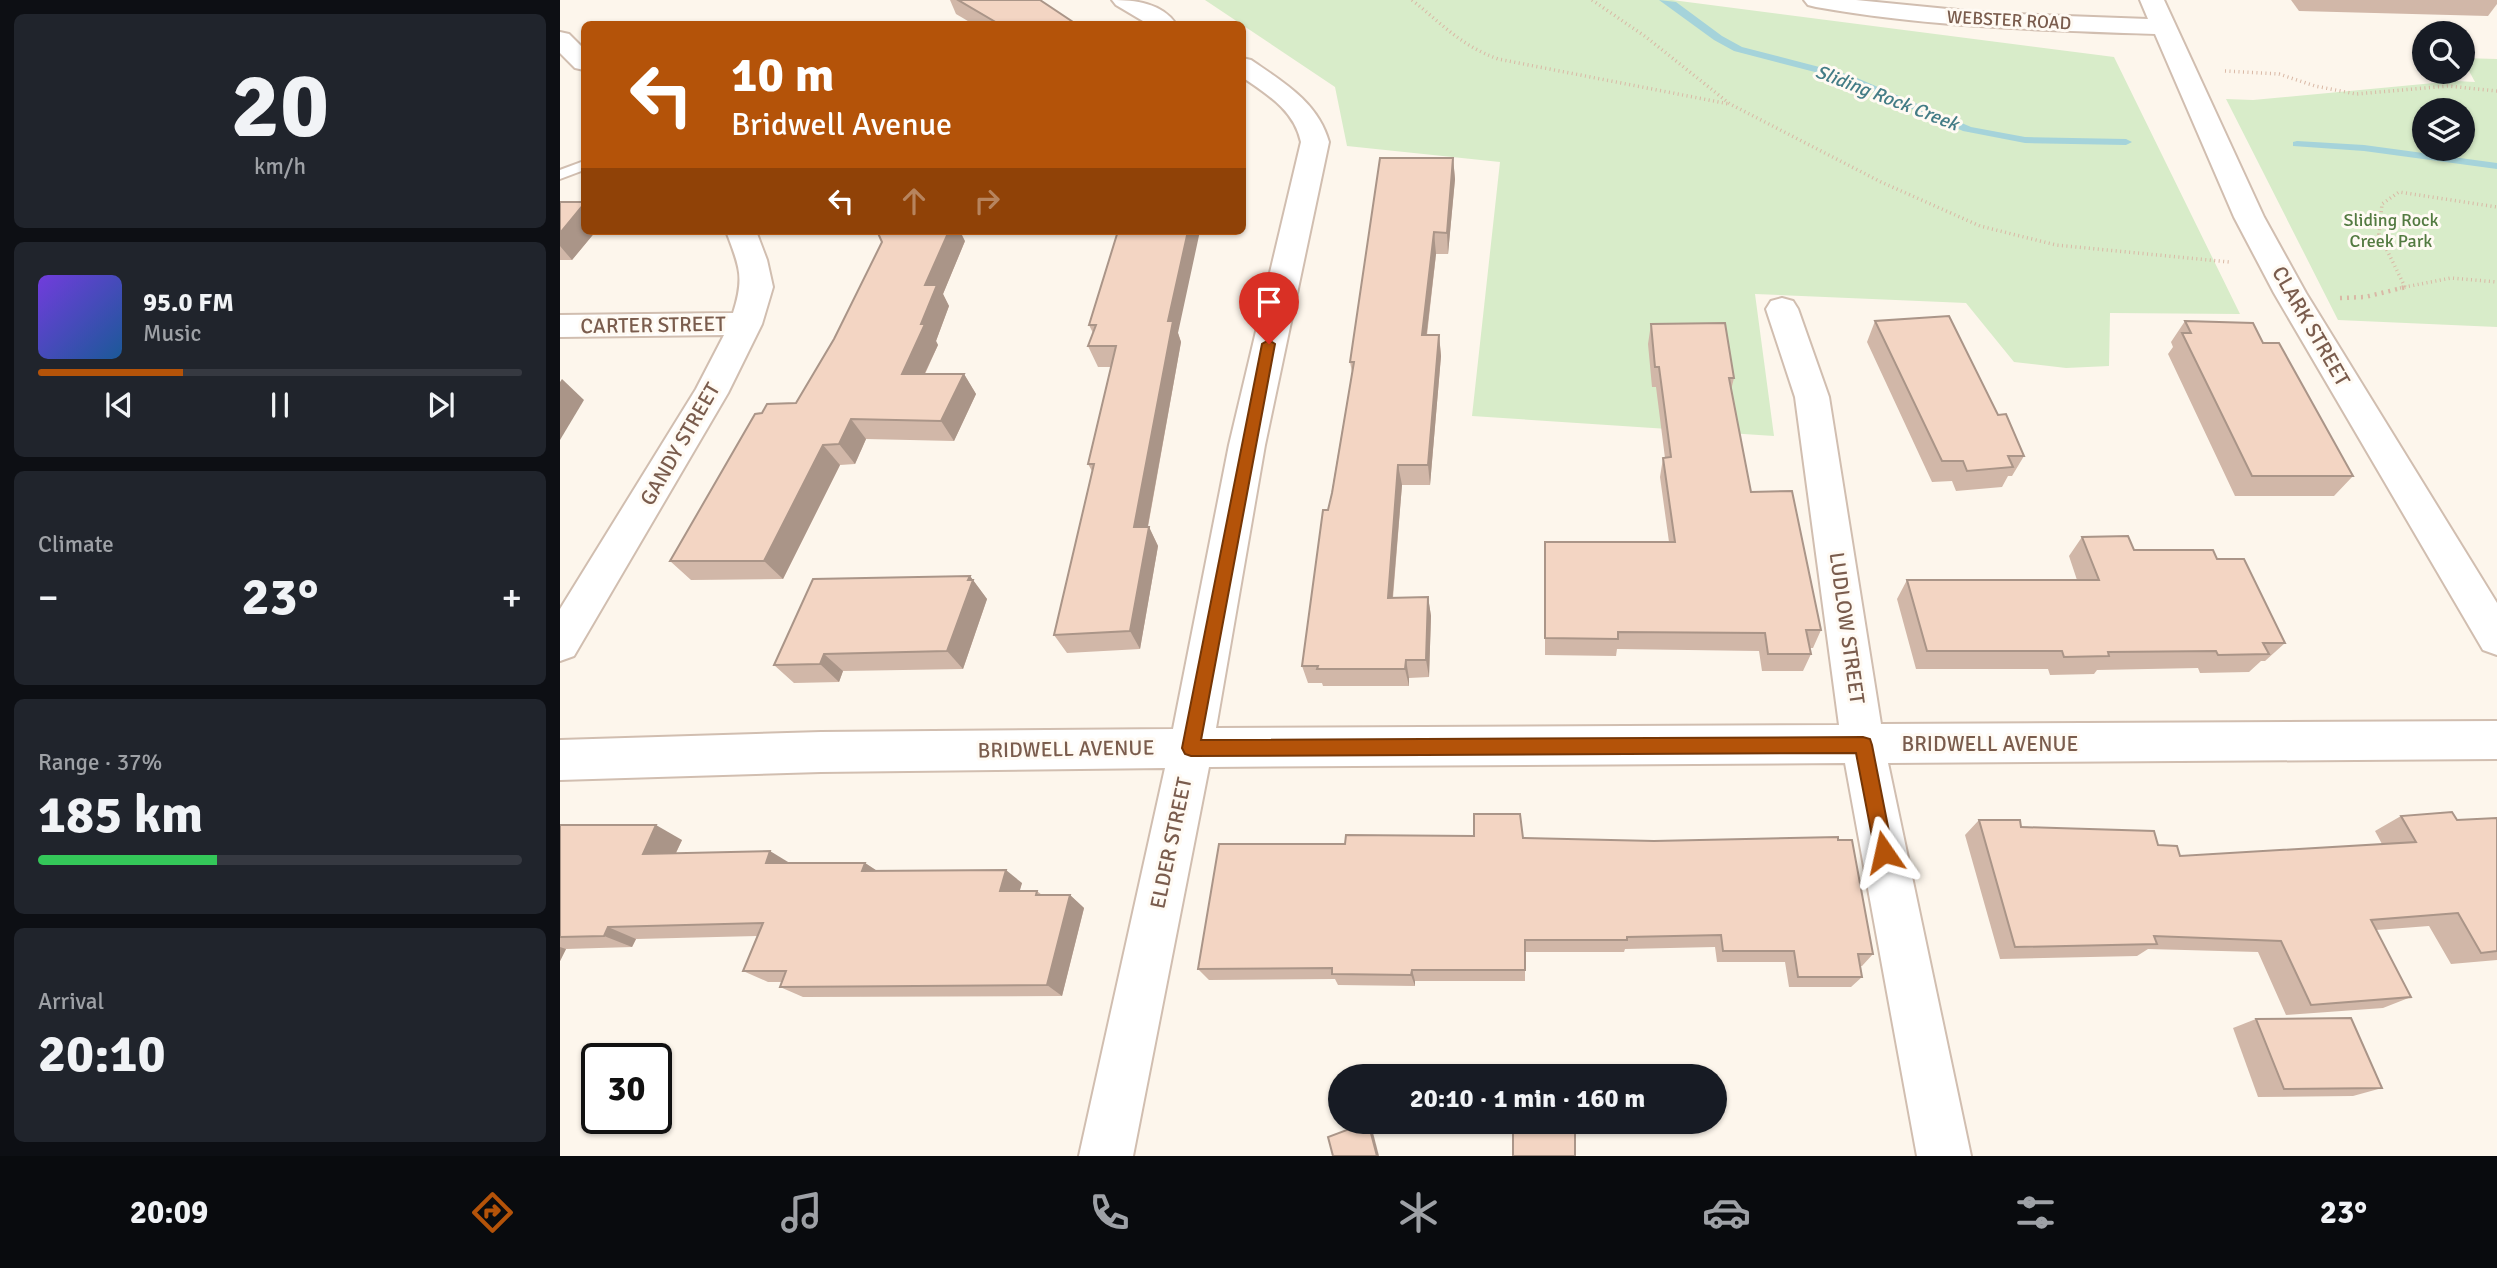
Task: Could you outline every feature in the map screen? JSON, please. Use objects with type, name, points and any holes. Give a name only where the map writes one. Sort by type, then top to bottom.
[{"type":"street","points":[[1124,0],[1159,21]]},
{"type":"street","name":"WEBSTER ROAD","points":[[1816,0],[1901,13],[1977,20],[2157,13]]},
{"type":"street","name":"CLARK STREET","points":[[2157,13],[2249,217],[2290,293],[2497,638]]},
{"type":"street","name":"ELDER STREET","points":[[1106,1156],[1191,748],[1247,445],[1315,142],[1311,126],[1290,99],[1246,68]]},
{"type":"street","name":"GANDY STREET","points":[[560,644],[711,393],[746,324],[757,287],[752,260],[743,235]]},
{"type":"street","name":"LUDLOW STREET","points":[[1783,309],[1812,397],[1863,745],[1944,1156]]},
{"type":"street","name":"CARTER STREET","points":[[560,326],[746,324]]},
{"type":"street","name":"BRIDWELL AVENUE","points":[[560,760],[821,752],[1191,748],[2497,740]]},
{"type":"lane","points":[[560,175],[581,166]]},
{"type":"path","points":[[1412,0],[1441,26],[1475,49],[1508,64],[1538,66],[1730,104]]},
{"type":"path","points":[[1592,0],[1646,37],[1730,104],[1881,182],[1980,226],[2056,245],[2230,262],[2225,250]]},
{"type":"path","points":[[2219,70],[2279,74],[2315,86],[2356,94],[2448,86],[2497,91]]},
{"type":"path","points":[[2405,287],[2379,234],[2382,204],[2399,192],[2497,207]]},
{"type":"path","points":[[2290,293],[2348,299],[2381,296],[2405,287],[2449,277],[2469,276],[2497,282]]},
{"type":"green space","points":[[1205,0],[1672,0],[2114,57],[2240,314],[2110,313],[2109,366],[2066,368],[2014,362],[1966,303],[1755,294],[1774,436],[1472,416],[1500,162],[1347,146],[1335,87],[1246,27],[1246,21],[1236,21]]},
{"type":"green space","name":"Sliding Rock Creek Park","points":[[2475,58],[2497,59],[2497,327],[2338,320],[2226,99],[2253,100],[2423,84],[2475,84]]},
{"type":"building","points":[[958,0],[1040,0],[1072,21],[994,21]]},
{"type":"building","points":[[1380,158],[1453,158],[1447,233],[1434,232],[1422,335],[1439,335],[1428,465],[1398,465],[1388,598],[1428,597],[1426,660],[1406,660],[1405,669],[1317,669],[1318,666],[1302,666],[1323,510],[1328,510],[1332,493],[1354,362],[1350,362]]},
{"type":"building","points":[[560,202],[581,202],[581,208],[560,233]]},
{"type":"building","points":[[879,235],[947,235],[925,285],[937,285],[921,324],[925,324],[902,374],[964,374],[941,421],[851,419],[839,444],[823,445],[764,561],[670,561],[755,414],[762,413],[767,404],[796,403],[834,339],[882,242]]},
{"type":"building","points":[[1117,235],[1187,235],[1168,321],[1173,321],[1134,527],[1149,527],[1130,631],[1054,635],[1094,464],[1088,464],[1116,346],[1088,346],[1096,325],[1089,325]]},
{"type":"building","points":[[1949,316],[1998,415],[2006,414],[2024,456],[2008,456],[2013,467],[1967,471],[1963,461],[1942,461],[1875,321]]},
{"type":"building","points":[[2185,321],[2253,323],[2263,343],[2279,343],[2353,476],[2252,476],[2182,333],[2191,333]]},
{"type":"building","points":[[1725,323],[1734,378],[1729,378],[1751,492],[1792,491],[1821,630],[1806,630],[1811,654],[1768,654],[1765,633],[1618,632],[1618,639],[1545,638],[1545,542],[1675,542],[1663,458],[1671,457],[1659,367],[1655,367],[1651,324]]},
{"type":"building","points":[[2128,536],[2134,550],[2213,550],[2217,559],[2244,559],[2285,643],[2263,643],[2269,654],[2218,655],[2216,651],[2108,652],[2109,656],[2064,657],[2062,651],[1927,651],[1907,580],[2099,580],[2082,537]]},
{"type":"building","points":[[970,576],[968,580],[973,580],[947,651],[824,654],[820,664],[774,665],[813,579]]},
{"type":"building","points":[[2452,812],[2457,820],[2497,818],[2497,951],[2481,953],[2458,913],[2371,920],[2411,997],[2311,1005],[2281,941],[2154,936],[2157,944],[2015,947],[1979,820],[2020,820],[2021,827],[2154,831],[2158,845],[2177,846],[2180,856],[2416,842],[2401,816]]},
{"type":"building","points":[[1474,814],[1520,814],[1523,838],[1654,841],[1838,837],[1838,840],[1852,840],[1873,954],[1858,954],[1862,977],[1798,977],[1794,951],[1723,951],[1721,935],[1627,937],[1627,940],[1525,940],[1525,970],[1412,970],[1411,975],[1332,974],[1332,968],[1198,969],[1219,844],[1345,844],[1346,835],[1474,836]]},
{"type":"building","points":[[560,825],[656,825],[643,854],[770,851],[766,863],[865,863],[862,871],[1006,870],[1000,891],[1037,891],[1036,895],[1070,895],[1047,985],[780,987],[786,971],[743,971],[763,923],[608,927],[604,936],[560,937]]},
{"type":"building","points":[[2351,1018],[2382,1088],[2284,1089],[2256,1019]]},
{"type":"building","points":[[1336,1134],[1371,1134],[1377,1156],[1333,1156],[1328,1137]]},
{"type":"building","points":[[1513,1134],[1575,1134],[1575,1156],[1513,1156]]},
{"type":"waterway","name":"Sliding Rock Creek","points":[[1664,0],[1738,49],[1846,77],[1967,129],[2025,140],[2126,142]]},
{"type":"waterway","name":"Sliding Rock Creek","points":[[2297,144],[2364,148],[2497,166]]},
{"type":"route","points":[[1269,344],[1247,445],[1191,748],[1863,745],[1884,852]]}]
